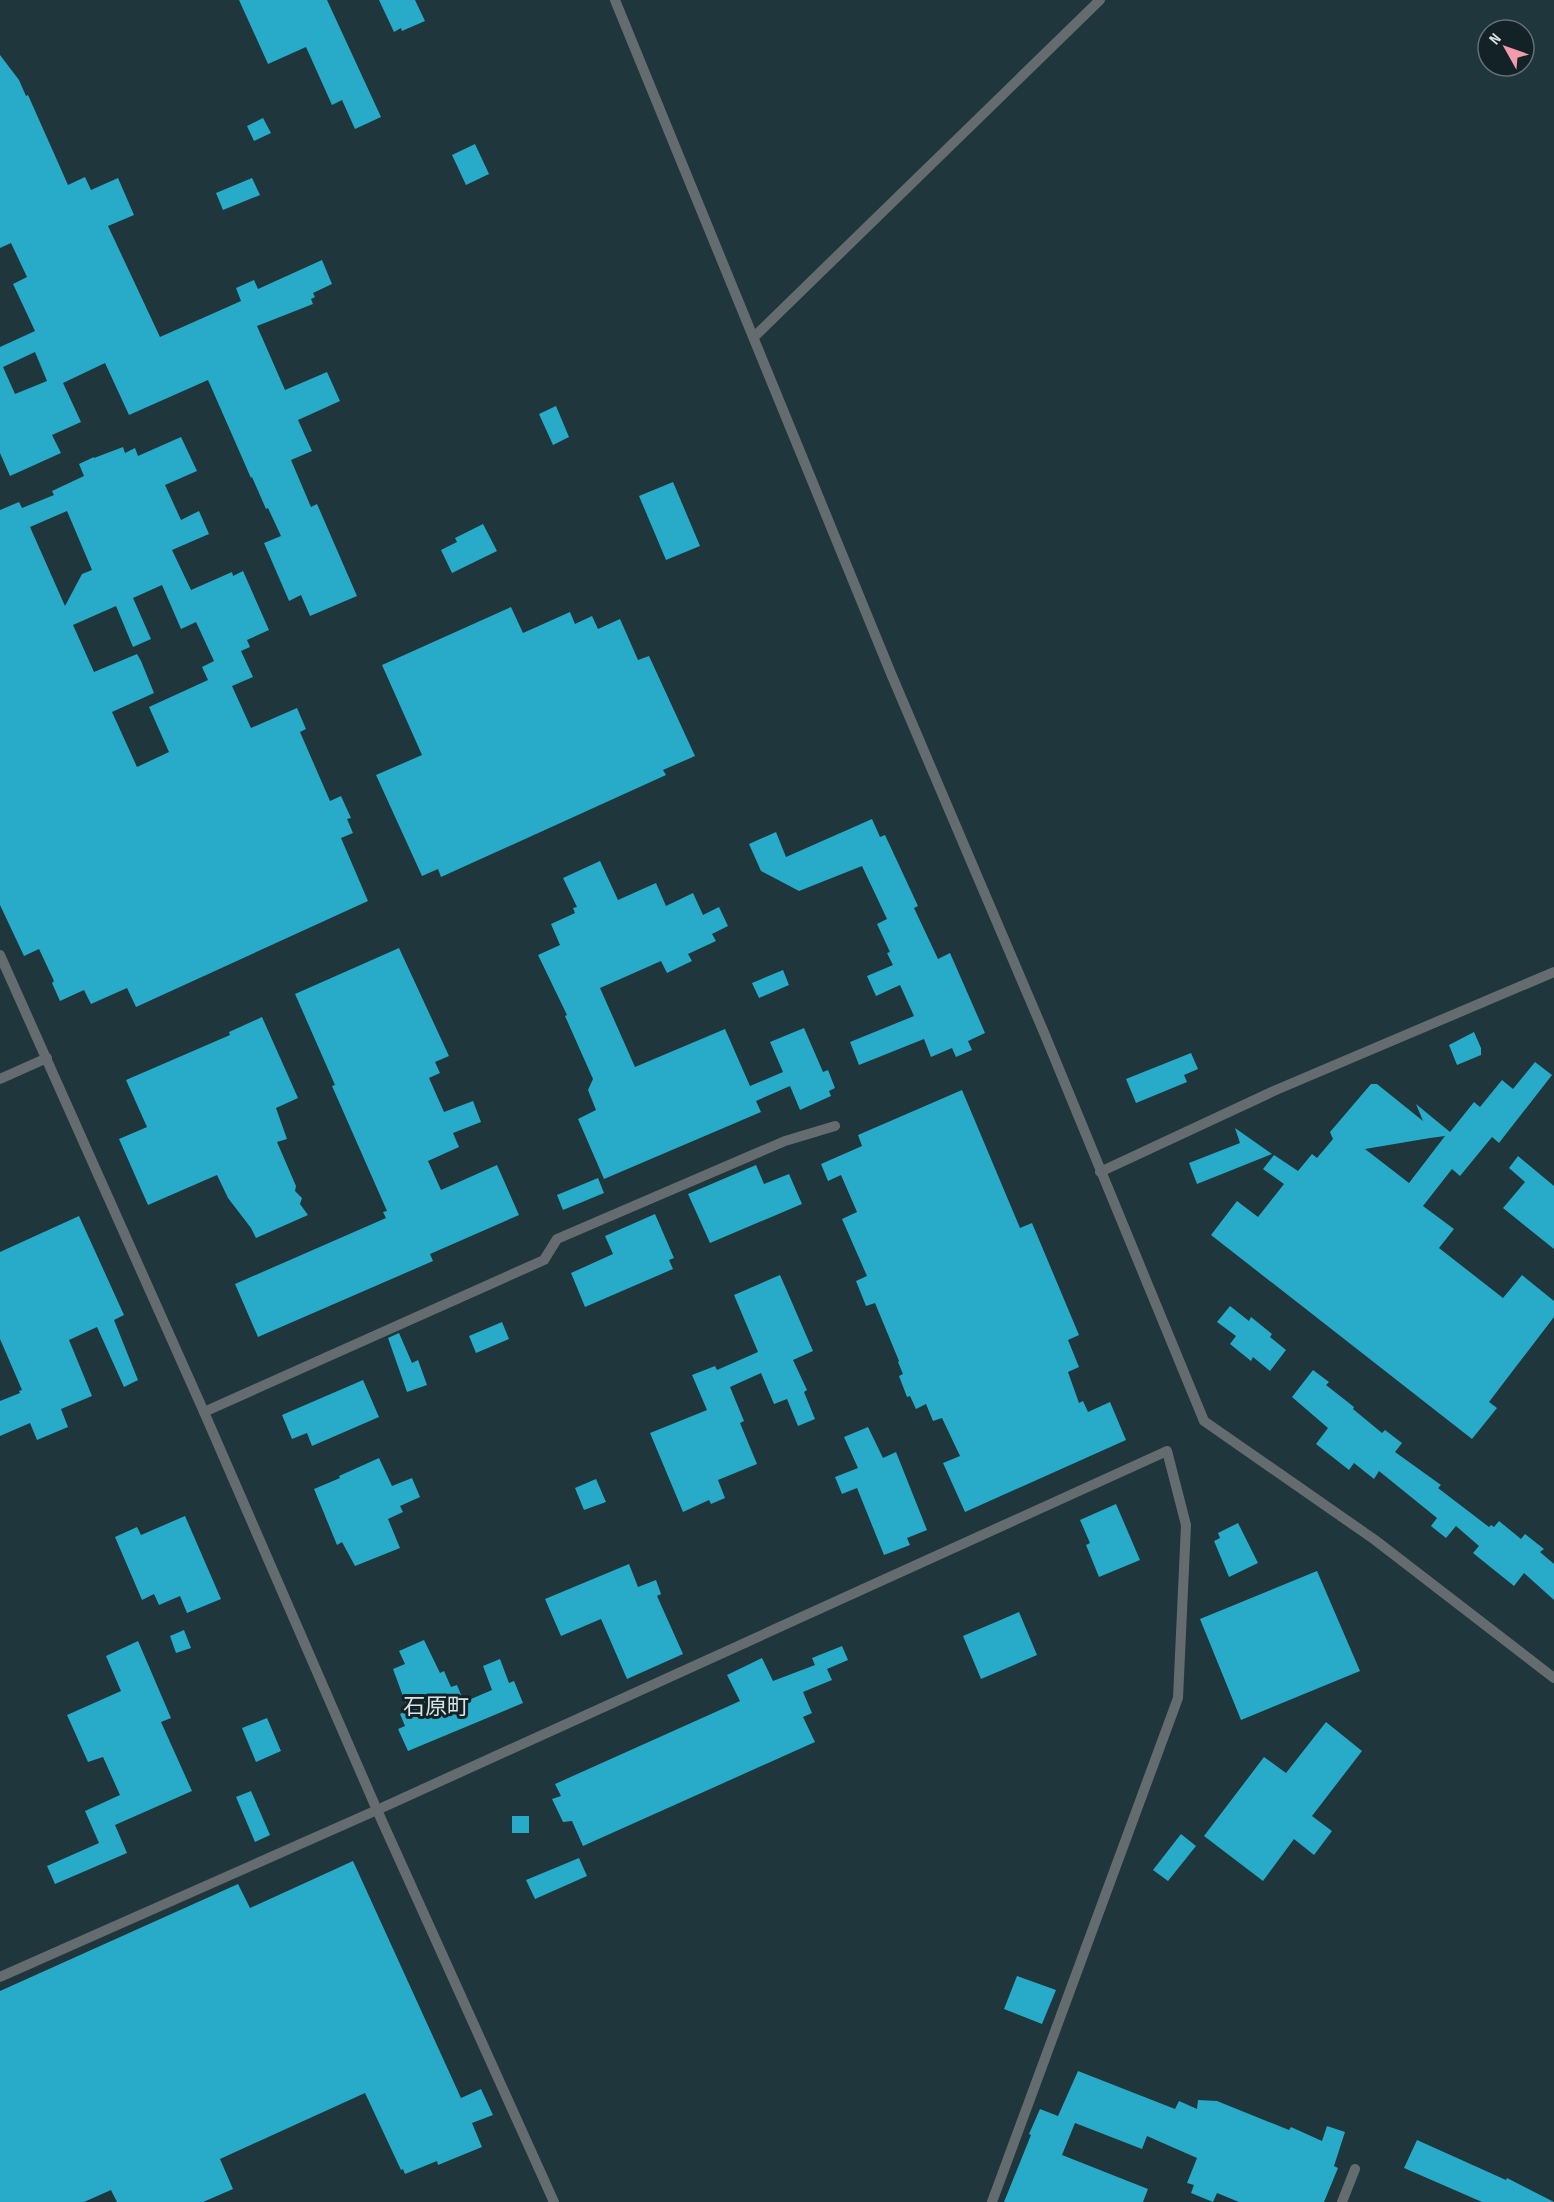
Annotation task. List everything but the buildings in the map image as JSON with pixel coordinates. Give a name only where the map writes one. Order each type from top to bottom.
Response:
[{"type":"lane","points":[[615,0],[892,676],[1040,1024],[1204,1421],[1401,1559],[1554,1678]]},
{"type":"lane","points":[[754,337],[1100,0]]},
{"type":"lane","points":[[0,955],[204,1412],[377,1810],[554,2202]]},
{"type":"lane","points":[[1100,1172],[1276,1090],[1554,972]]},
{"type":"lane","points":[[0,1079],[47,1058]]},
{"type":"lane","points":[[204,1412],[544,1260],[557,1239],[785,1141],[835,1126]]},
{"type":"lane","points":[[0,1977],[377,1810],[1167,1451],[1186,1525],[1178,1698],[992,2202]]},
{"type":"lane","points":[[1342,2202],[1355,2169]]},
{"type":"shaded area","points":[[0,0],[1554,0],[1554,2202],[0,2202]]},
{"type":"district","name":"石原町","points":[[436,1707]]}]
